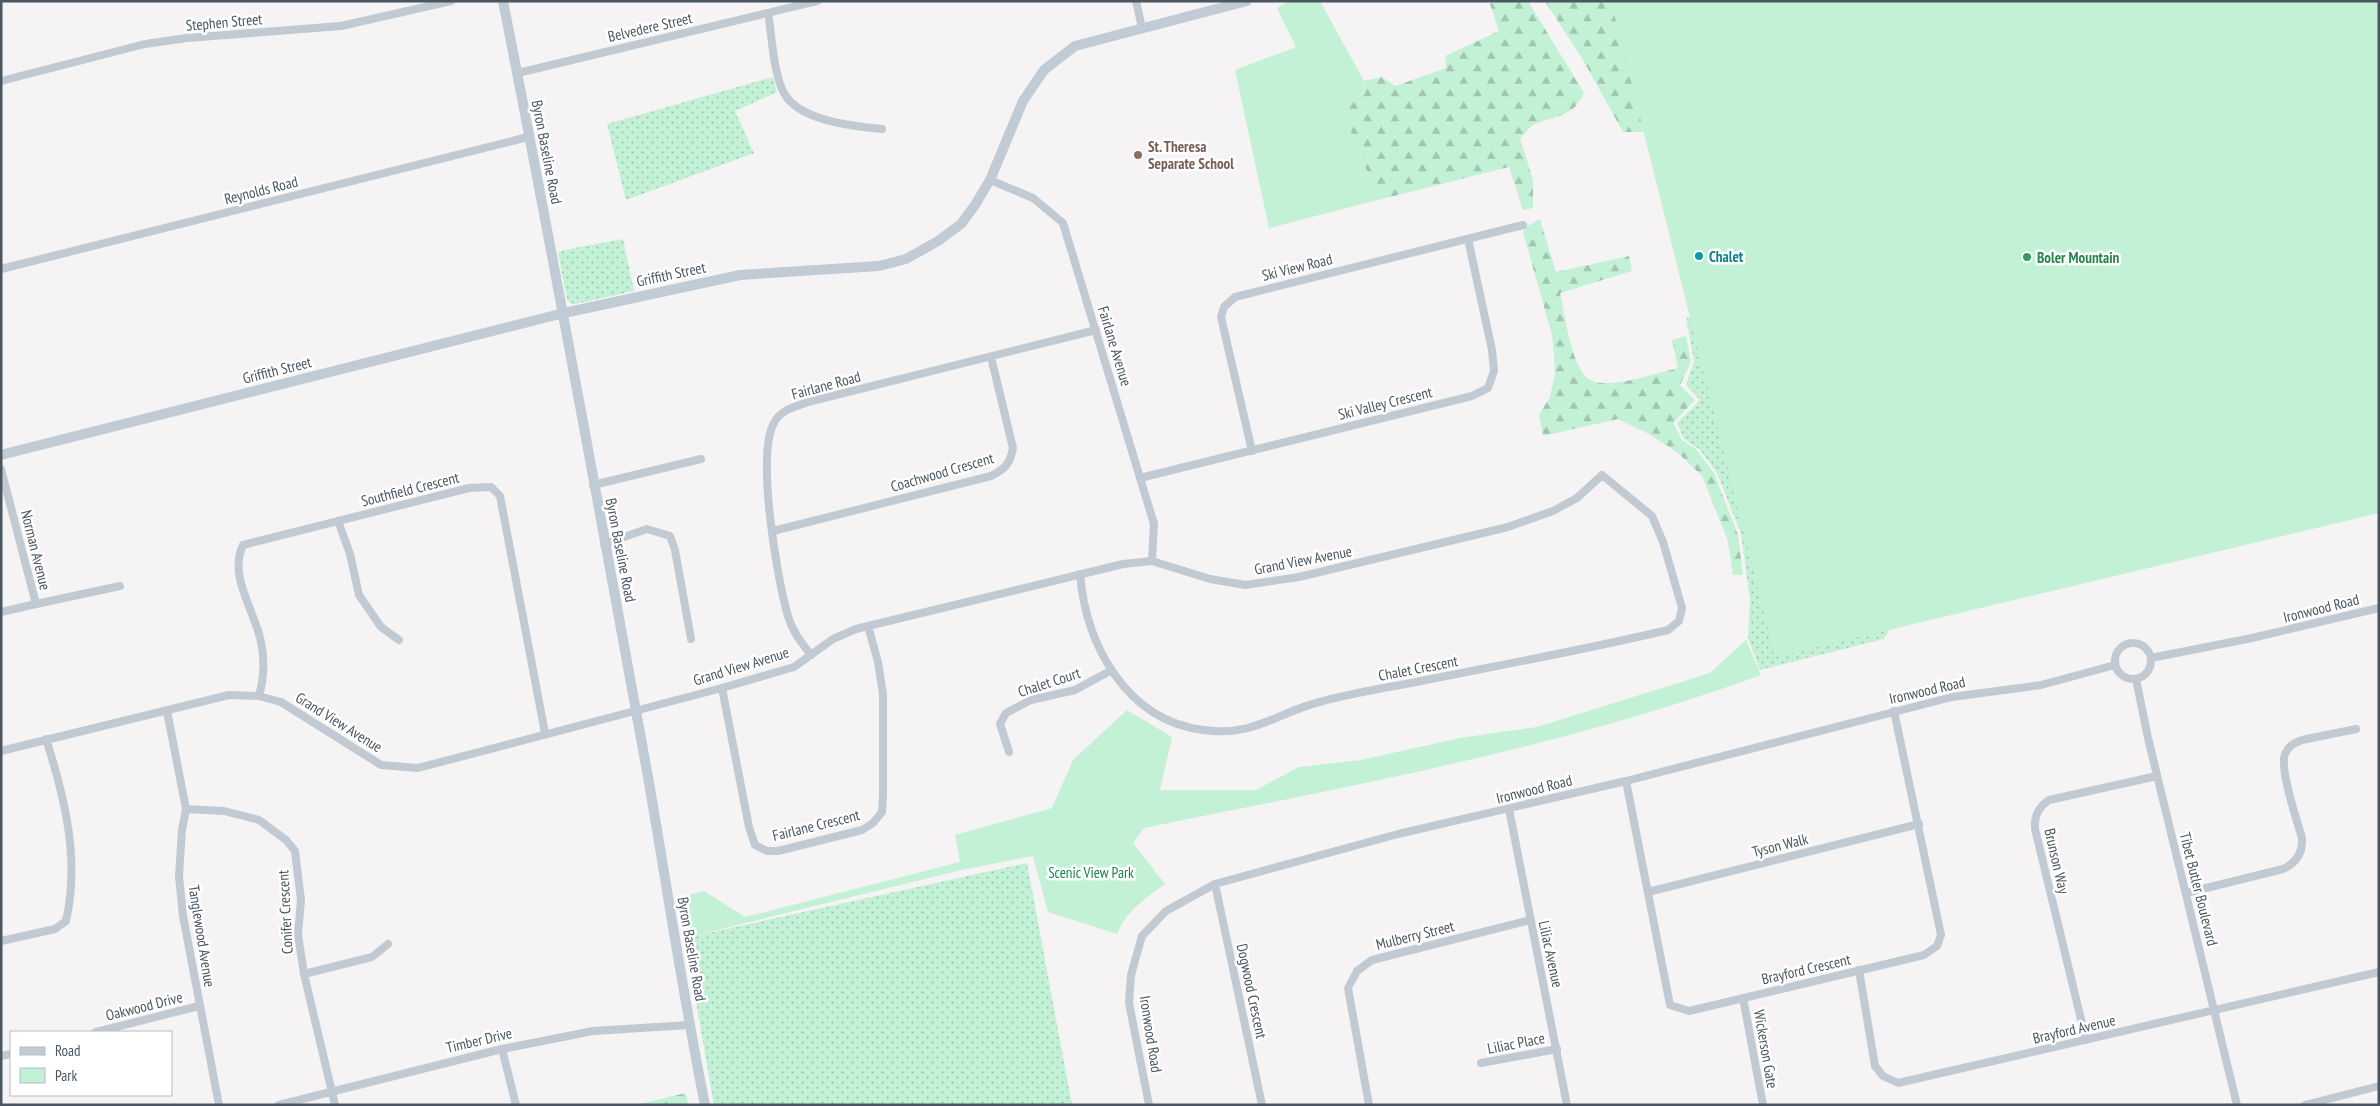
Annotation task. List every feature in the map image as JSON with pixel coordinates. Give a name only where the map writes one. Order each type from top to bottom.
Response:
[{"type":"street","name":"Stephen Street","points":[[1,81],[145,44],[187,38],[340,26],[451,1]]},
{"type":"street","name":"Byron Baseline Road","points":[[503,1],[518,73],[528,137],[564,313],[689,1025],[705,1105]]},
{"type":"street","name":"Belvedere Street","points":[[518,73],[817,1]]},
{"type":"street","points":[[1136,1],[1142,28]]},
{"type":"street","name":"Griffith Street","points":[[1,455],[564,313],[740,275],[879,266],[906,259],[938,242],[961,224],[990,180],[1023,101],[1044,70],[1076,46],[1247,1]]},
{"type":"street","points":[[768,13],[778,74],[784,93],[801,111],[838,122],[882,129]]},
{"type":"street","name":"Reynolds Road","points":[[1,269],[528,137]]},
{"type":"street","name":"Fairlane Avenue","points":[[990,180],[1033,198],[1063,223],[1154,524],[1152,561]]},
{"type":"street","name":"Ski View Road","points":[[1252,451],[1221,317],[1224,307],[1235,296],[1523,225]]},
{"type":"street","name":"Ski Valley Crescent","points":[[1140,478],[1472,396],[1488,388],[1494,371],[1492,350],[1468,239]]},
{"type":"street","name":"Fairlane Road","points":[[811,655],[795,634],[788,616],[767,504],[768,441],[773,424],[782,412],[808,402],[1096,330]]},
{"type":"street","name":"Coachwood Crescent","points":[[773,531],[991,476],[1003,470],[1011,462],[1014,448],[991,356]]},
{"type":"street","points":[[593,485],[701,459]]},
{"type":"street","name":"Norman Avenue","points":[[1,468],[36,604],[1,612]]},
{"type":"street","name":"Grand View Avenue","points":[[1,751],[229,695],[259,696],[281,702],[365,756],[381,764],[418,768],[443,763],[545,733],[722,688],[794,667],[833,639],[868,626],[1123,564],[1152,561],[1210,579],[1245,585],[1299,577],[1508,527],[1553,511],[1577,498],[1602,475]]},
{"type":"street","name":"Chalet Crescent","points":[[1080,574],[1083,594],[1094,634],[1110,671],[1132,698],[1160,717],[1202,730],[1236,731],[1258,727],[1321,701],[1668,630],[1679,621],[1682,608],[1660,534],[1652,516],[1602,475]]},
{"type":"street","name":"Southfield Crescent","points":[[259,696],[265,674],[261,642],[238,572],[237,558],[243,545],[468,488],[491,487],[500,496],[545,733]]},
{"type":"street","points":[[338,521],[350,554],[359,595],[381,627],[399,640]]},
{"type":"street","points":[[604,544],[647,529],[670,536],[675,550],[691,638]]},
{"type":"street","points":[[36,604],[120,586]]},
{"type":"street","name":"Ironwood Road","points":[[2151,658],[2252,638],[2379,608]]},
{"type":"street","name":"Fairlane Crescent","points":[[722,688],[749,828],[755,845],[767,851],[778,851],[862,830],[873,823],[882,812],[883,795],[883,694],[878,662],[868,626]]},
{"type":"street","points":[[2130,643],[2145,647],[2151,658],[2151,665],[2146,674],[2136,679],[2122,676],[2115,665],[2118,651],[2130,643]]},
{"type":"street","name":"Ironwood Road","points":[[1149,1105],[1129,1003],[1131,975],[1142,936],[1166,911],[1215,884],[1398,834],[1626,781],[1894,711],[1952,697],[2041,685],[2115,665]]},
{"type":"street","name":"Chalet Court","points":[[1009,752],[1000,724],[1006,713],[1031,700],[1075,690],[1110,671]]},
{"type":"street","name":"Tibet Butler Boulevard","points":[[2136,679],[2157,776],[2237,1105]]},
{"type":"street","name":"Tanglewood Avenue","points":[[167,711],[186,809],[179,876],[183,916],[218,1105]]},
{"type":"street","name":"Brayford Crescent","points":[[1626,781],[1670,1005],[1689,1011],[1924,954],[1937,946],[1941,935],[1894,711]]},
{"type":"street","points":[[2186,893],[2283,869],[2293,864],[2300,855],[2302,844],[2283,768],[2285,753],[2295,742],[2356,729]]},
{"type":"street","points":[[1,941],[55,929],[66,921],[70,907],[70,825],[59,779],[46,739]]},
{"type":"street","name":"Brunson Way","points":[[2086,1040],[2034,830],[2034,821],[2037,812],[2049,800],[2157,776]]},
{"type":"street","name":"Conifer Crescent","points":[[186,809],[224,811],[258,820],[286,840],[295,851],[300,900],[298,934],[304,974],[335,1105]]},
{"type":"street","name":"Liliac Avenue","points":[[1509,809],[1567,1105]]},
{"type":"street","name":"Tyson Walk","points":[[1648,892],[1919,824]]},
{"type":"street","name":"Dogwood Crescent","points":[[1215,884],[1262,1105]]},
{"type":"street","name":"Mulberry Street","points":[[1369,1105],[1348,988],[1357,971],[1372,960],[1530,920]]},
{"type":"street","points":[[304,974],[372,957],[388,944]]},
{"type":"street","name":"Brayford Avenue","points":[[1859,970],[1875,1066],[1883,1076],[1898,1083],[2379,972]]},
{"type":"street","name":"Wickerson Gate","points":[[1743,998],[1763,1105]]},
{"type":"street","name":"Oakwood Drive","points":[[100,1031],[199,1006]]},
{"type":"street","name":"Timber Drive","points":[[279,1105],[502,1048],[594,1031],[689,1025]]},
{"type":"street","points":[[502,1048],[516,1105]]},
{"type":"street","name":"Liliac Place","points":[[1481,1063],[1557,1049]]},
{"type":"street","points":[[2305,1105],[2379,1086]]},
{"type":"green space","points":[[1288,1],[1320,1],[1364,81],[1365,94],[1340,104],[1378,200],[1269,228],[1235,70],[1296,47],[1277,8]]},
{"type":"green space","points":[[1494,1],[1528,1],[1584,93],[1580,101],[1570,111],[1535,124],[1520,138],[1533,180],[1533,208],[1523,210],[1509,167],[1378,200],[1340,104],[1365,94],[1364,81],[1382,77],[1395,86],[1446,68],[1445,56],[1499,31],[1490,4]]},
{"type":"green space","points":[[1545,1],[1652,1],[1645,132],[1623,132],[1583,60]]},
{"type":"green space","name":"Boler Mountain","points":[[1611,1],[2379,1],[2379,513],[1775,657]]},
{"type":"green space","points":[[773,77],[777,92],[735,111],[754,153],[626,200],[607,124]]},
{"type":"green space","points":[[1540,219],[1556,272],[1629,256],[1632,271],[1560,293],[1574,354],[1585,375],[1592,381],[1601,383],[1622,382],[1678,368],[1672,340],[1686,336],[1691,362],[1680,385],[1695,400],[1673,423],[1682,440],[1696,449],[1714,473],[1738,535],[1743,575],[1733,575],[1728,541],[1702,476],[1678,453],[1649,434],[1618,419],[1543,436],[1539,415],[1550,397],[1555,374],[1554,355],[1552,335],[1523,232],[1526,227]]},
{"type":"green space","points":[[623,239],[634,291],[575,304],[570,303],[567,299],[558,253],[564,250]]},
{"type":"green space","points":[[1736,310],[1908,597],[1884,639],[1760,670],[1748,638],[1750,599],[1741,534],[1717,473],[1699,449],[1684,439],[1677,423],[1700,400],[1686,385],[1694,361],[1686,318]]},
{"type":"green space","name":"Scenic View Park","points":[[1746,640],[1761,675],[1686,701],[1610,724],[1456,763],[1144,828],[1133,843],[1165,884],[1131,912],[1117,934],[1048,912],[1033,856],[961,870],[685,938],[676,898],[704,891],[745,917],[960,862],[955,835],[1052,808],[1073,760],[1127,710],[1172,737],[1160,790],[1256,790],[1299,767],[1361,760],[1460,738],[1537,727],[1710,673]]},
{"type":"green space","points":[[1027,863],[1072,1105],[714,1105],[685,938]]},
{"type":"green space","points":[[686,1093],[688,1105],[635,1105]]},
{"type":"place","name":"St. Theresa Separate School","points":[[1138,155]]},
{"type":"place","name":"Chalet","points":[[1699,256]]},
{"type":"place","name":"Boler Mountain","points":[[2027,257]]}]
